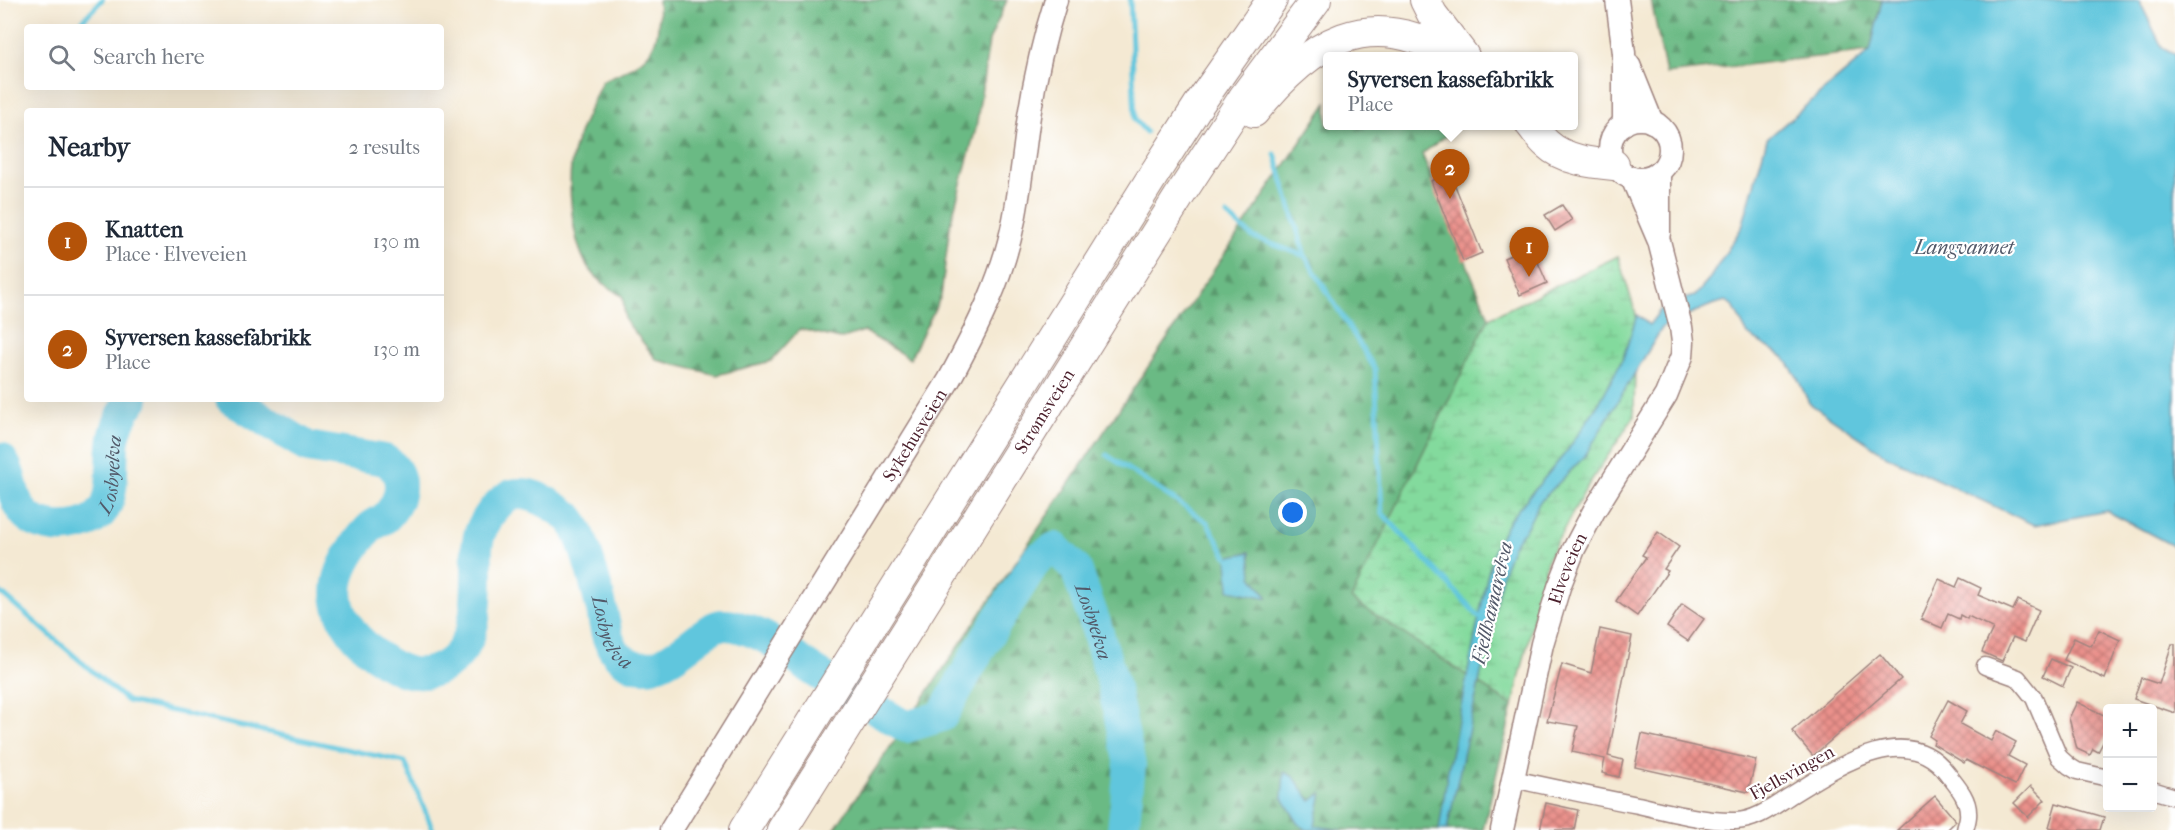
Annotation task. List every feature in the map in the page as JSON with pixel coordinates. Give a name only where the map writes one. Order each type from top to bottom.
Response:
[{"type":"highway","points":[[911,564],[1000,395],[1248,0]]},
{"type":"highway","name":"Strømsveien","points":[[744,830],[1199,104],[1272,0]]},
{"type":"highway","name":"Strømsveien","points":[[782,830],[1244,97],[1316,0]]},
{"type":"highway","points":[[1425,0],[1432,14],[1460,52]]},
{"type":"highway","points":[[997,489],[1190,207],[1237,133],[1294,67],[1317,50],[1338,39],[1372,32],[1396,33],[1418,38],[1445,52]]},
{"type":"highway","points":[[1543,130],[1576,142],[1620,153]]},
{"type":"main road","name":"Sykehusveien","points":[[671,830],[949,380],[986,307],[1003,264],[1014,221],[1033,90],[1056,0]]},
{"type":"main road","points":[[1617,0],[1624,53],[1620,153],[1659,241]]},
{"type":"main road","points":[[1624,53],[1652,122]]},
{"type":"main road","points":[[1638,119],[1652,122],[1659,127],[1668,141],[1668,158],[1659,172],[1651,177],[1641,179],[1620,153],[1638,119]]},
{"type":"main road","points":[[1659,172],[1659,241]]},
{"type":"main road","name":"Elveveien","points":[[1502,830],[1542,644],[1558,587],[1574,549],[1594,511],[1653,418],[1674,380],[1683,349],[1682,327],[1659,241]]},
{"type":"street","points":[[1985,666],[2018,678],[2034,698],[2059,757],[2077,771],[2103,777]]},
{"type":"street","name":"Fjellsvingen","points":[[1513,778],[1666,812],[1738,821],[1770,809],[1817,779],[1860,758],[1888,748],[1913,748],[1944,769],[1962,793],[1969,812],[1965,830]]},
{"type":"street","points":[[2157,792],[2175,797]]},
{"type":"green space","points":[[658,0],[1007,0],[989,41],[976,128],[950,225],[941,296],[910,359],[864,331],[840,339],[800,329],[771,361],[717,375],[657,360],[625,320],[623,297],[595,276],[582,255],[574,226],[570,177],[574,150],[580,132],[602,81],[641,61],[654,44],[659,18]]},
{"type":"green space","points":[[1651,0],[1882,0],[1870,51],[1666,74]]},
{"type":"green space","points":[[1323,109],[1323,130],[1454,130],[1422,154],[1489,318],[1352,597],[1513,706],[1483,830],[834,830]]},
{"type":"green space","points":[[1618,256],[1636,314],[1634,417],[1587,487],[1547,560],[1513,706],[1351,599],[1489,318]]},
{"type":"water","name":"Langvannet","points":[[1882,0],[2139,0],[2162,47],[2175,54],[2175,547],[2107,511],[2034,525],[1887,456],[1809,403],[1796,375],[1784,357],[1748,335],[1733,306],[1726,301],[1714,304],[1668,323],[1662,328],[1585,456],[1539,503],[1528,525],[1513,546],[1503,572],[1447,830],[1439,830],[1448,770],[1487,577],[1495,548],[1510,519],[1567,451],[1599,403],[1623,358],[1637,315],[1649,325],[1665,304],[1695,296],[1708,281],[1742,227],[1767,139],[1870,51]]},
{"type":"water","points":[[1250,552],[1252,576],[1268,598],[1229,590],[1227,557]]},
{"type":"water","points":[[1284,772],[1294,777],[1311,801],[1322,793],[1315,826],[1342,830],[1306,830],[1298,823],[1282,797]]},
{"type":"building","points":[[1450,173],[1482,253],[1463,261],[1431,181]]},
{"type":"building","points":[[1562,205],[1572,220],[1555,231],[1545,215]]},
{"type":"building","points":[[1520,251],[1526,265],[1537,260],[1547,283],[1520,295],[1504,258]]},
{"type":"building","points":[[1658,532],[1679,547],[1664,569],[1668,571],[1637,616],[1616,601],[1646,557],[1642,555]]},
{"type":"building","points":[[1960,578],[1981,588],[1978,595],[2013,610],[2018,600],[2039,610],[2025,642],[2013,637],[2002,661],[1982,652],[1993,628],[1968,616],[1967,619],[1960,615],[1959,619],[1948,614],[1942,628],[1921,619],[1939,579],[1956,587]]},
{"type":"building","points":[[1682,604],[1704,619],[1688,641],[1667,627]]},
{"type":"building","points":[[1600,629],[1632,636],[1608,756],[1623,760],[1619,777],[1602,773],[1605,759],[1572,752],[1578,726],[1547,721],[1562,664],[1591,673]]},
{"type":"building","points":[[2099,630],[2120,640],[2105,679],[2064,660],[2074,638],[2091,646]]},
{"type":"building","points":[[2172,644],[2175,644],[2175,713],[2157,707],[2157,704],[2134,699],[2141,678],[2159,684]]},
{"type":"building","points":[[1880,654],[1901,679],[1813,756],[1792,731]]},
{"type":"building","points":[[2051,659],[2071,668],[2063,686],[2043,676]]},
{"type":"building","points":[[1948,700],[1967,711],[1960,724],[1991,741],[1996,731],[2016,742],[2008,756],[2025,765],[2015,785],[1966,760],[1964,763],[1933,744],[1935,740],[1929,736]]},
{"type":"building","points":[[2077,702],[2103,715],[2103,742],[2098,752],[2093,749],[2090,755],[2077,749],[2069,718]]},
{"type":"building","points":[[1642,734],[1756,760],[1748,792],[1635,767]]},
{"type":"building","points":[[2031,786],[2045,800],[2028,817],[2014,803]]},
{"type":"building","points":[[1935,796],[1956,821],[1947,830],[1897,830]]},
{"type":"building","points":[[1546,803],[1578,810],[1574,830],[1540,830]]},
{"type":"building","points":[[2056,803],[2104,817],[2100,830],[2060,830],[2049,827]]},
{"type":"waterway","points":[[79,24],[102,0]]},
{"type":"waterway","points":[[1130,0],[1135,120],[1146,132]]},
{"type":"waterway","name":"Fjellhamarelva","points":[[1275,154],[1305,256],[1375,369],[1382,513],[1484,622]]},
{"type":"waterway","points":[[1227,215],[1253,237],[1305,256]]},
{"type":"waterway","name":"Losbyelva","points":[[0,458],[5,464],[17,502],[27,516],[47,526],[70,527],[86,523],[97,517],[105,508],[109,498],[114,439],[120,420],[131,402]]},
{"type":"waterway","name":"Losbyelva","points":[[236,402],[308,447],[385,460],[397,473],[400,488],[395,504],[385,518],[369,528],[347,558],[338,581],[337,592],[342,614],[356,637],[387,662],[401,670],[413,673],[426,673],[439,669],[455,659],[463,648],[473,623],[477,547],[480,532],[495,508],[509,496],[517,494],[533,496],[550,504],[566,514],[574,524],[589,561],[610,642],[621,658],[633,665],[644,667],[656,665],[678,653],[715,627],[736,626],[772,641],[811,669],[906,727],[942,716],[982,645],[1037,559],[1055,548],[1076,569],[1113,684],[1130,765],[1123,830]]},
{"type":"waterway","points":[[1107,455],[1207,522],[1227,557]]},
{"type":"waterway","points":[[0,592],[127,701],[405,762],[433,830]]},
{"type":"place","name":"Syversen kassefabrikk","points":[[1450,199]]},
{"type":"place","name":"Knatten","points":[[1529,277]]}]
